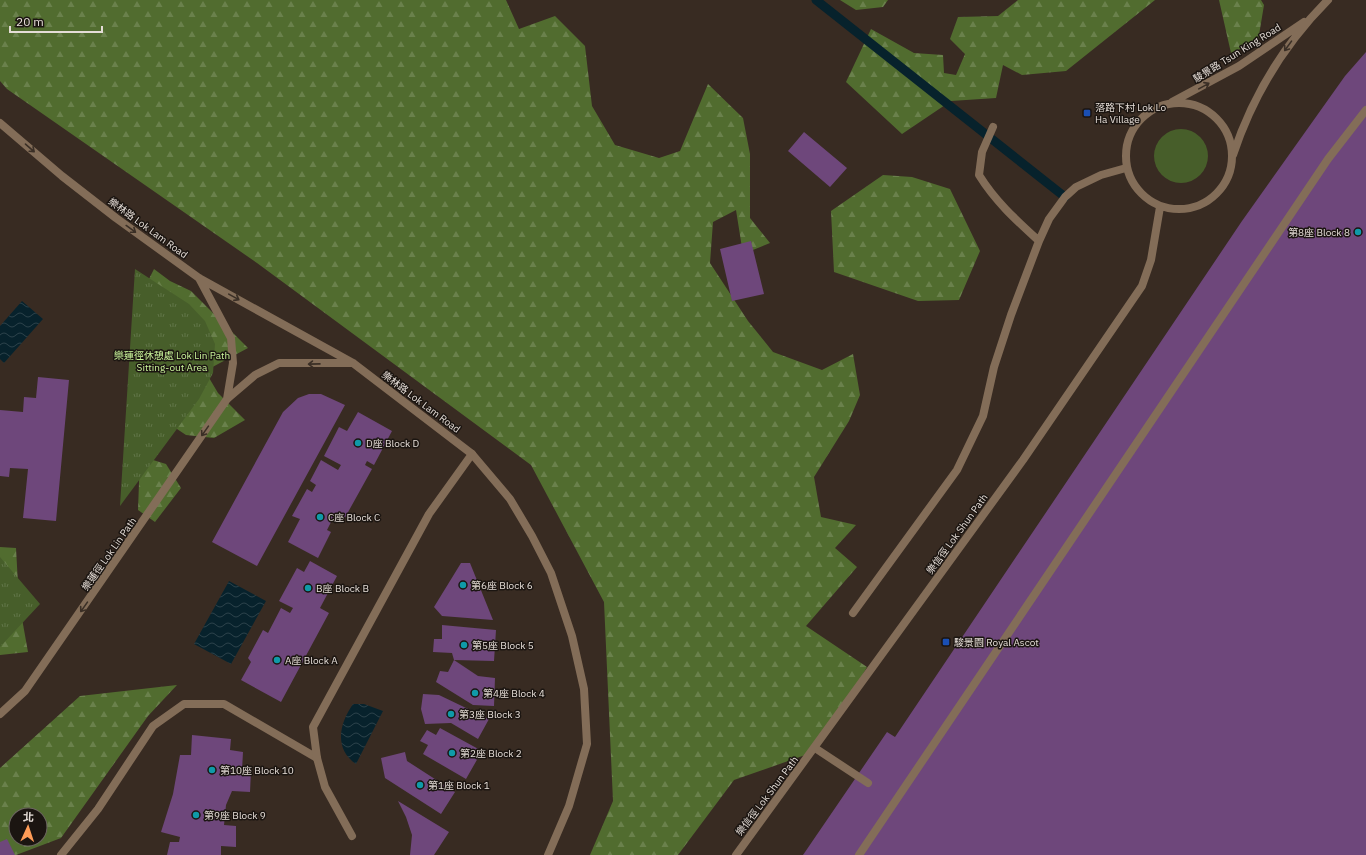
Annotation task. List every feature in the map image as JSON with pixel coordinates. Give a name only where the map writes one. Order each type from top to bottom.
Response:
[{"type":"street","name":"駿景路 Tsun King Road","points":[[1170,104],[1239,66],[1312,15],[1328,0]]},
{"type":"street","name":"駿景路 Tsun King Road","points":[[1232,158],[1244,123],[1272,68],[1312,15]]},
{"type":"street","points":[[1185,103],[1201,107],[1214,116],[1224,128],[1230,142],[1232,158],[1229,174],[1221,189],[1209,201],[1194,208],[1177,210],[1160,207],[1145,198],[1132,185],[1126,168],[1125,151],[1130,134],[1139,120],[1153,109],[1170,104],[1185,103]]},
{"type":"street","points":[[859,855],[1328,159],[1366,110]]},
{"type":"street","name":"樂林路 Lok Lam Road","points":[[0,123],[68,181],[200,278],[353,363],[472,454]]},
{"type":"street","points":[[993,127],[982,152],[978,175],[990,193],[1039,241]]},
{"type":"street","points":[[853,613],[957,470],[983,416],[994,367],[1010,315],[1049,219],[1065,197],[1076,186],[1101,175],[1126,168]]},
{"type":"street","name":"樂信徑 Lok Shun Path","points":[[736,855],[1019,466],[1142,286],[1151,260],[1160,207]]},
{"type":"street","name":"樂蓮徑 Lok Lin Path","points":[[200,278],[231,338],[233,363],[227,399]]},
{"type":"street","name":"樂蓮徑 Lok Lin Path","points":[[0,714],[25,691],[227,399],[255,375],[279,364],[353,363]]},
{"type":"street","points":[[352,836],[325,788],[317,758],[313,727],[319,713],[429,514],[472,454],[510,499],[532,536],[551,573],[572,636],[584,689],[586,744],[570,806],[548,855]]},
{"type":"street","points":[[61,855],[98,809],[153,726],[184,704],[224,704],[317,758]]},
{"type":"street","points":[[815,748],[868,783]]},
{"type":"green space","points":[[0,0],[506,0],[519,29],[555,16],[585,46],[592,106],[615,145],[659,158],[680,151],[708,84],[743,118],[750,154],[750,218],[770,243],[743,254],[736,210],[713,222],[710,263],[748,321],[773,352],[822,370],[853,354],[860,395],[849,421],[814,477],[821,517],[856,525],[835,548],[857,567],[806,626],[867,667],[845,705],[811,753],[734,780],[678,855],[590,855],[613,801],[604,602],[531,465],[257,263],[7,89],[0,81]]},
{"type":"green space","points":[[840,0],[888,0],[883,7],[856,10]]},
{"type":"green space","points":[[1018,0],[1155,0],[1066,71],[1022,75],[1003,65],[996,98],[951,101],[902,134],[846,82],[871,29],[914,53],[943,55],[944,73],[956,75],[965,54],[950,39],[958,17],[998,16]]},
{"type":"green space","points":[[1219,0],[1261,0],[1264,5],[1258,41],[1231,53]]},
{"type":"green space","points":[[1181,129],[1191,131],[1200,137],[1206,146],[1208,156],[1206,166],[1200,175],[1191,181],[1181,183],[1171,181],[1162,175],[1156,166],[1154,156],[1156,146],[1162,137],[1171,131]]},
{"type":"green space","points":[[883,175],[912,177],[950,189],[980,251],[959,300],[918,301],[834,272],[831,211]]},
{"type":"green space","name":"樂蓮徑休憩處 Lok Lin Path Sitting-out Area","points":[[135,269],[189,304],[205,321],[215,344],[213,373],[199,399],[120,506]]},
{"type":"green space","points":[[154,269],[170,281],[191,291],[248,348],[205,371],[218,393],[245,420],[214,438],[186,435],[159,417],[144,289]]},
{"type":"green space","points":[[140,456],[166,464],[181,488],[155,522],[138,510]]},
{"type":"green space","points":[[0,547],[16,548],[19,602],[28,652],[0,655]]},
{"type":"green space","points":[[0,557],[40,604],[0,647]]},
{"type":"green space","points":[[177,685],[148,716],[61,838],[48,843],[48,807],[8,807],[8,847],[37,847],[16,855],[0,855],[0,768],[80,696]]},
{"type":"water","points":[[22,301],[43,319],[4,363],[0,359],[0,326]]},
{"type":"water","points":[[229,581],[266,601],[231,664],[194,644]]},
{"type":"water","points":[[353,704],[364,704],[383,711],[356,764],[344,751],[341,736],[344,720]]},
{"type":"building","points":[[1366,52],[1366,855],[803,855],[887,732],[895,737],[1242,221],[1345,76]]},
{"type":"building","points":[[804,132],[847,168],[830,187],[788,151]]},
{"type":"building","points":[[751,241],[764,294],[732,301],[720,249]]},
{"type":"building","points":[[38,377],[69,380],[56,521],[23,518],[28,469],[10,468],[9,477],[0,476],[0,410],[23,412],[24,397],[36,398]]},
{"type":"building","points":[[309,394],[321,394],[345,405],[257,566],[212,542],[283,412],[298,398]]},
{"type":"building","points":[[358,412],[392,431],[374,465],[367,461],[365,465],[372,469],[342,523],[333,518],[327,530],[331,532],[318,558],[288,542],[300,519],[292,516],[307,489],[312,492],[316,485],[310,481],[321,460],[338,470],[341,465],[324,456],[339,427],[347,431]]},
{"type":"building","points":[[310,561],[337,576],[320,608],[329,613],[281,702],[241,680],[251,662],[248,658],[263,630],[268,633],[281,608],[290,613],[293,608],[279,601],[297,568],[304,572]]},
{"type":"building","name":"第6座 Block 6","points":[[461,563],[470,563],[493,620],[442,616],[434,607]]},
{"type":"building","name":"第5座 Block 5","points":[[442,625],[496,630],[494,661],[454,660],[452,653],[433,652],[434,639],[442,639]]},
{"type":"building","name":"第4座 Block 4","points":[[454,660],[478,676],[495,678],[494,706],[473,705],[436,682],[440,671],[448,672]]},
{"type":"building","name":"第3座 Block 3","points":[[423,694],[439,695],[489,719],[478,739],[451,723],[425,724],[421,709]]},
{"type":"building","name":"第2座 Block 2","points":[[440,728],[482,751],[466,779],[423,754],[428,745],[420,741],[427,730],[436,735]]},
{"type":"building","points":[[192,735],[231,739],[230,750],[243,752],[242,770],[251,770],[250,792],[232,791],[226,805],[224,825],[236,826],[236,847],[221,846],[221,855],[167,855],[170,842],[179,842],[180,837],[161,832],[173,794],[180,755],[191,755]]},
{"type":"building","name":"第1座 Block 1","points":[[405,752],[407,761],[455,792],[441,814],[385,778],[381,758]]},
{"type":"building","points":[[398,801],[449,832],[434,855],[410,855],[412,835],[406,817]]},
{"type":"building","points":[[7,839],[8,847],[11,847],[15,855],[0,855],[0,842]]},
{"type":"waterway","points":[[816,0],[1065,197]]},
{"type":"place","name":"落路下村 Lok Lo Ha Village","points":[[1087,113]]},
{"type":"place","name":"第8座 Block 8","points":[[1358,232]]},
{"type":"place","name":"D座 Block D","points":[[358,443]]},
{"type":"place","name":"C座 Block C","points":[[320,517]]},
{"type":"place","name":"第6座 Block 6","points":[[463,585]]},
{"type":"place","name":"B座 Block B","points":[[308,588]]},
{"type":"place","name":"駿景園 Royal Ascot","points":[[946,642]]},
{"type":"place","name":"第5座 Block 5","points":[[464,645]]},
{"type":"place","name":"A座 Block A","points":[[277,660]]},
{"type":"place","name":"第4座 Block 4","points":[[475,693]]},
{"type":"place","name":"第3座 Block 3","points":[[451,714]]},
{"type":"place","name":"第2座 Block 2","points":[[452,753]]},
{"type":"place","name":"第10座 Block 10","points":[[212,770]]},
{"type":"place","name":"第1座 Block 1","points":[[420,785]]},
{"type":"place","name":"第9座 Block 9","points":[[196,815]]}]
